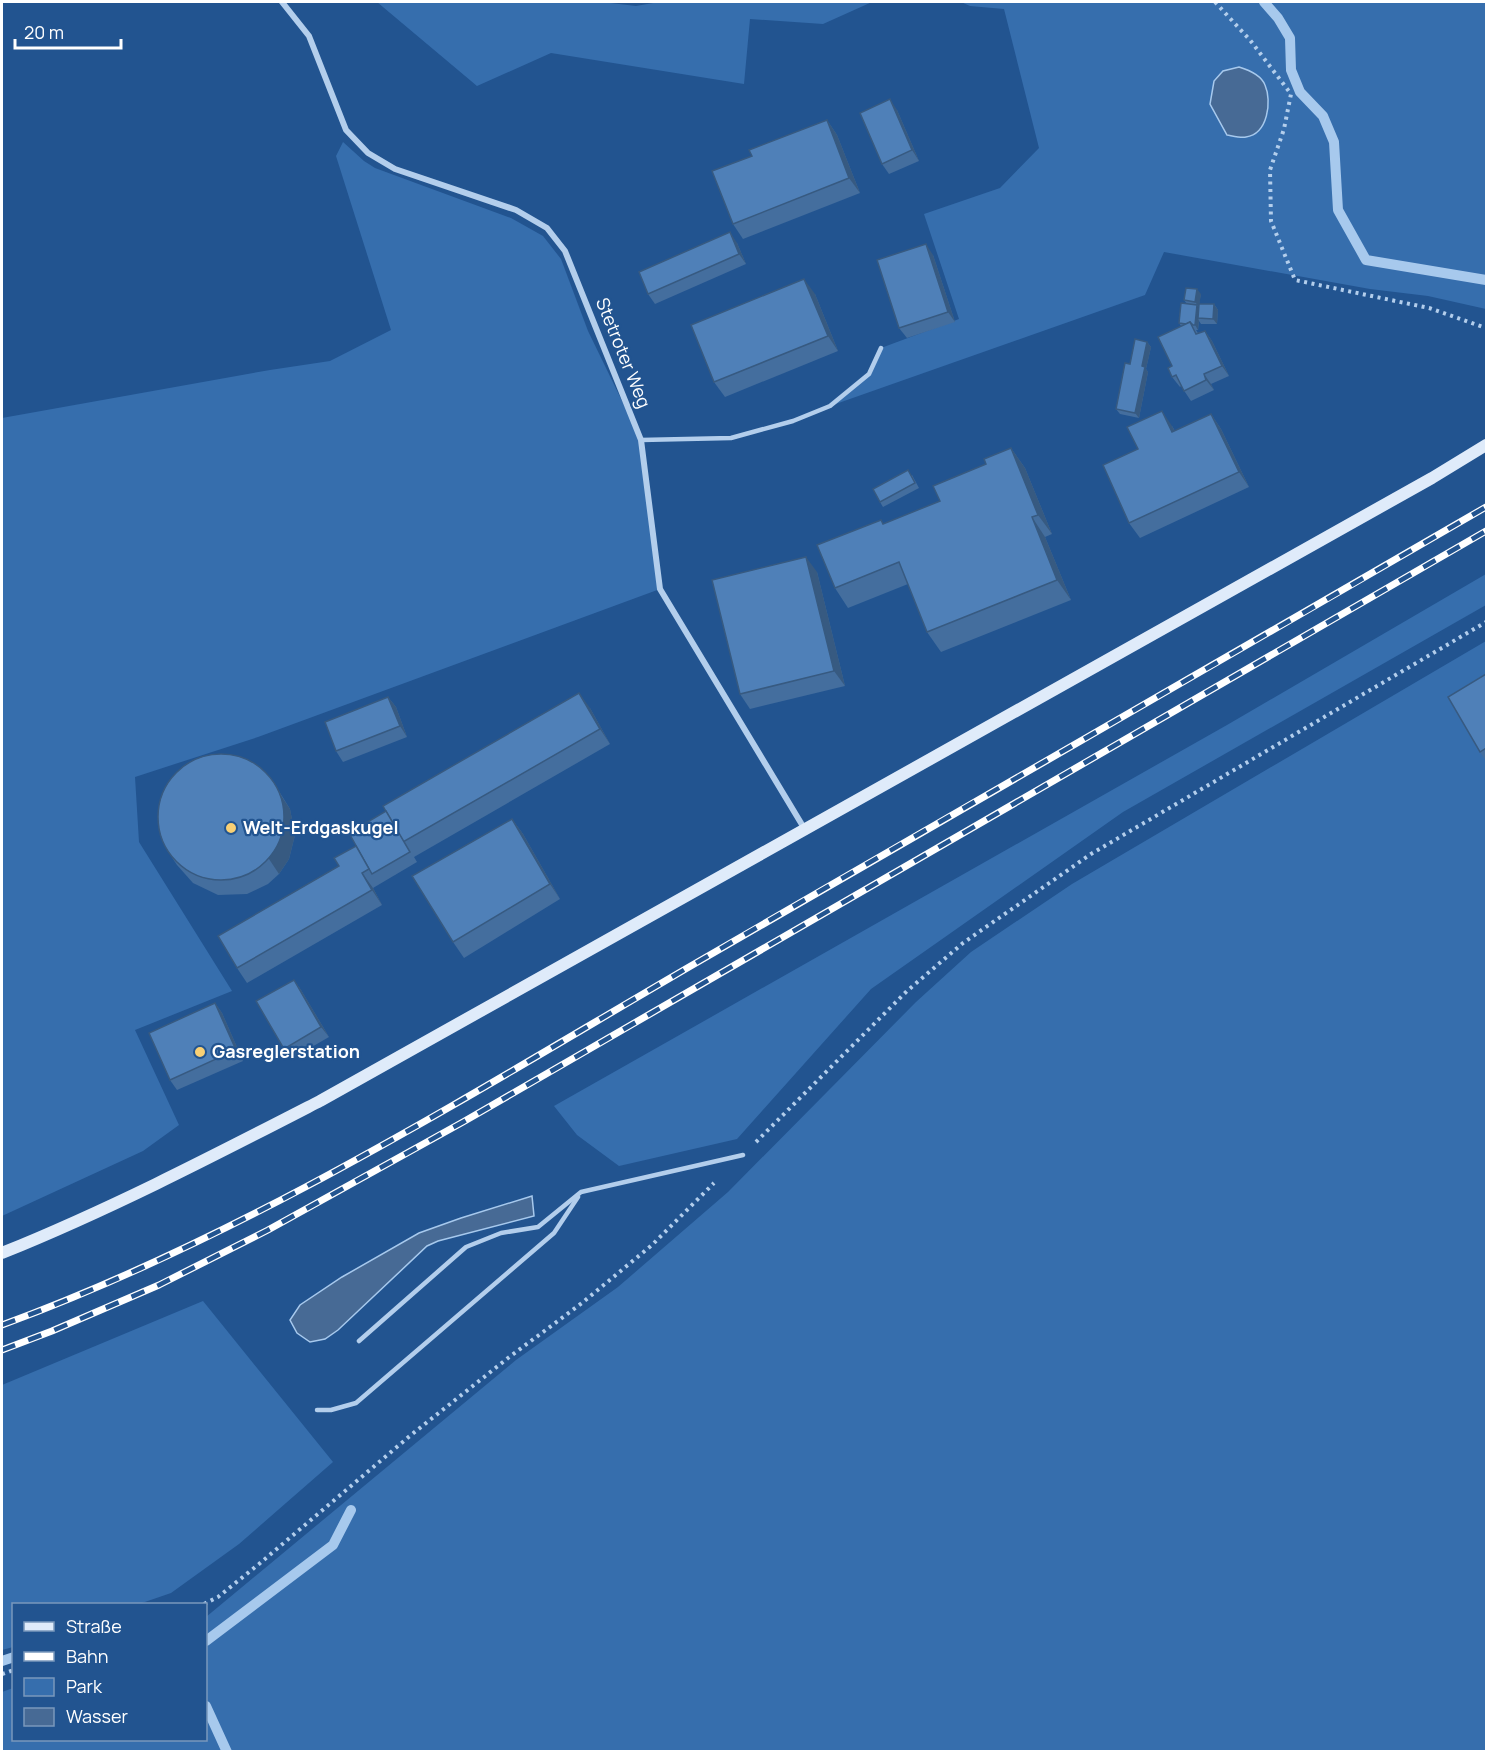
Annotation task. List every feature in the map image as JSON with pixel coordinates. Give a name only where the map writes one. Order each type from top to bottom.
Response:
[{"type":"main road","points":[[2,1253],[108,1208],[320,1101],[1486,446]]},
{"type":"street","name":"Stetroter Weg","points":[[282,2],[309,36],[346,130],[368,153],[395,169],[516,210],[547,228],[565,251],[641,440],[660,589],[804,828]]},
{"type":"lane","points":[[641,440],[731,438],[793,421],[830,406],[869,374],[881,348]]},
{"type":"lane","points":[[359,1341],[466,1247],[501,1233],[538,1227],[581,1192],[743,1155]]},
{"type":"lane","points":[[316,1410],[331,1410],[356,1403],[554,1233],[581,1192]]},
{"type":"path","points":[[1215,2],[1250,39],[1291,94],[1284,129],[1270,171],[1271,222],[1295,280],[1429,308],[1486,328]]},
{"type":"path","points":[[207,1603],[260,1563],[411,1435],[582,1303],[652,1245],[907,991],[963,943],[1091,854],[1486,622]]},
{"type":"green space","points":[[377,2],[602,2],[636,6],[659,2],[872,2],[823,24],[750,19],[744,84],[551,53],[477,86]]},
{"type":"green space","points":[[961,2],[1486,2],[1486,309],[1428,296],[1370,289],[1164,252],[1145,295],[830,406],[869,374],[881,348],[959,319],[924,214],[1000,188],[1039,148],[1004,9],[970,6]]},
{"type":"green space","points":[[343,142],[375,168],[511,218],[543,236],[561,259],[588,331],[641,440],[660,589],[258,737],[135,777],[139,842],[232,991],[135,1030],[179,1125],[143,1151],[2,1216],[2,418],[330,361],[391,330],[336,156]]},
{"type":"green space","points":[[1486,574],[1486,605],[1123,812],[871,989],[737,1139],[619,1166],[577,1135],[554,1106],[1227,725]]},
{"type":"green space","points":[[1486,641],[1486,1751],[2,1752],[2,1692],[12,1688],[12,1741],[207,1741],[207,1616],[516,1360],[618,1287],[728,1192],[916,1002],[971,952],[1072,884]]},
{"type":"green space","points":[[203,1301],[333,1462],[239,1544],[171,1593],[142,1603],[12,1603],[12,1647],[2,1650],[2,1385]]},
{"type":"water","points":[[1239,67],[1261,78],[1268,99],[1264,123],[1253,135],[1244,137],[1227,135],[1210,104],[1214,81],[1223,71]]},
{"type":"water","points":[[532,1196],[534,1216],[438,1241],[427,1246],[338,1330],[325,1339],[310,1342],[297,1333],[290,1320],[300,1305],[342,1277],[419,1233]]},
{"type":"building","points":[[890,99],[912,150],[882,164],[860,113]]},
{"type":"building","points":[[827,120],[849,178],[733,224],[712,171],[752,156],[749,150]]},
{"type":"building","points":[[730,232],[739,254],[648,294],[639,272]]},
{"type":"building","points":[[926,244],[948,312],[899,328],[877,260]]},
{"type":"building","points":[[804,279],[828,336],[714,382],[691,325]]},
{"type":"building","points":[[1186,288],[1197,289],[1195,302],[1184,300]]},
{"type":"building","points":[[1181,303],[1197,305],[1195,325],[1190,322],[1179,323]]},
{"type":"building","points":[[1199,304],[1214,304],[1213,319],[1198,318]]},
{"type":"building","points":[[1190,322],[1196,334],[1205,331],[1222,366],[1204,374],[1206,380],[1184,391],[1176,375],[1172,377],[1168,368],[1172,366],[1158,337]]},
{"type":"building","points":[[1135,339],[1147,342],[1142,366],[1145,367],[1135,413],[1116,409],[1125,363],[1130,364]]},
{"type":"building","points":[[1162,411],[1172,432],[1211,414],[1239,472],[1129,523],[1103,465],[1138,449],[1127,427]]},
{"type":"building","points":[[1011,448],[1038,515],[1032,517],[1057,580],[927,632],[899,562],[835,588],[817,545],[881,520],[883,524],[940,501],[933,486],[986,464],[984,459]]},
{"type":"building","points":[[908,470],[915,483],[880,502],[873,489]]},
{"type":"building","points":[[806,557],[834,671],[740,694],[712,580]]},
{"type":"building","points":[[1486,674],[1486,748],[1480,752],[1448,697]]},
{"type":"building","points":[[579,693],[600,729],[403,842],[383,806]]},
{"type":"building","points":[[388,697],[400,726],[336,751],[325,722]]},
{"type":"building","name":"Welt-Erdgaskugel","points":[[221,754],[245,759],[265,773],[279,793],[284,817],[279,841],[265,861],[245,875],[221,880],[197,875],[177,861],[163,841],[158,817],[163,793],[177,773],[197,759]]},
{"type":"building","points":[[386,811],[410,852],[372,874],[349,833]]},
{"type":"building","points":[[512,819],[550,884],[453,942],[412,876]]},
{"type":"building","points":[[356,846],[369,869],[362,873],[372,890],[237,968],[218,936],[339,866],[334,858]]},
{"type":"building","points":[[294,980],[321,1027],[284,1049],[256,1001]]},
{"type":"building","name":"Gasreglerstation","points":[[215,1003],[236,1050],[170,1080],[149,1033]]},
{"type":"waterway","points":[[1264,2],[1278,18],[1290,38],[1291,70],[1300,92],[1323,116],[1334,142],[1338,210],[1366,260],[1486,280]]},
{"type":"waterway","points":[[207,1640],[333,1545],[351,1510]]},
{"type":"waterway","points":[[2,1661],[12,1658]]},
{"type":"waterway","points":[[207,1708],[227,1752]]},
{"type":"railway","points":[[2,1325],[180,1250],[353,1161],[1486,507]]},
{"type":"railway","points":[[2,1350],[159,1285],[268,1230],[463,1122],[1486,531]]},
{"type":"place","name":"Welt-Erdgaskugel","points":[[231,828]]},
{"type":"place","name":"Gasreglerstation","points":[[200,1052]]}]
